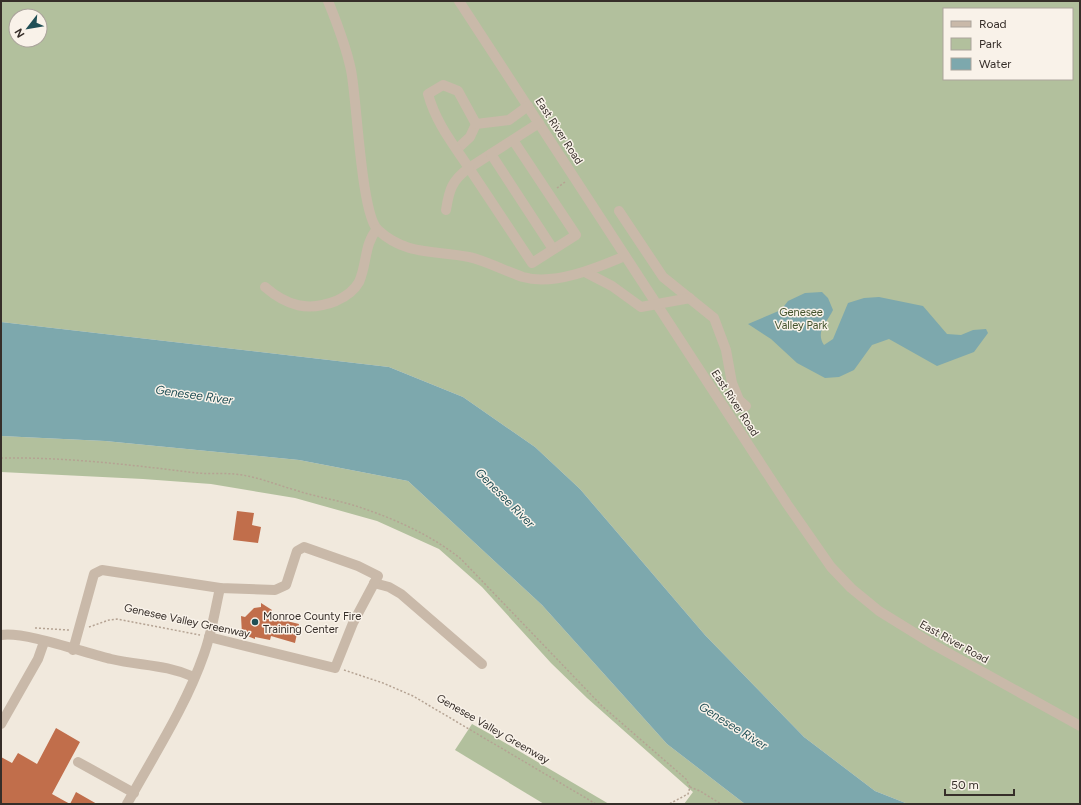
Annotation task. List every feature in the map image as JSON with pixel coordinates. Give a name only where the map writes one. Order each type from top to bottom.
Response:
[{"type":"street","points":[[328,1],[343,39],[351,70],[364,177],[373,223],[377,230],[398,244],[413,250],[470,257],[525,277],[547,278],[585,272],[626,256]]},
{"type":"street","name":"East River Road","points":[[459,1],[801,526],[831,567],[851,588],[879,611],[899,624],[1080,726]]},
{"type":"street","points":[[476,124],[458,91],[443,86],[428,94],[433,111],[448,139],[457,149],[532,263],[576,235],[513,140]]},
{"type":"street","points":[[476,124],[509,120],[528,106]]},
{"type":"street","points":[[446,210],[449,194],[455,180],[469,168],[539,123]]},
{"type":"street","points":[[457,149],[470,137],[476,124]]},
{"type":"street","points":[[491,154],[553,249]]},
{"type":"street","points":[[619,211],[663,277],[714,318],[726,350],[732,383],[739,400],[746,406]]},
{"type":"street","points":[[265,287],[279,298],[301,307],[315,307],[339,300],[353,290],[359,282],[370,242],[377,230]]},
{"type":"street","points":[[585,272],[612,286],[641,307],[690,298]]},
{"type":"street","points":[[74,650],[94,574],[102,570],[220,588],[275,590],[286,585],[297,551],[304,548],[358,566],[378,576],[353,623],[335,668]]},
{"type":"street","points":[[374,583],[398,591],[482,664]]},
{"type":"street","points":[[127,804],[175,718],[194,677],[209,637],[220,588]]},
{"type":"street","points":[[1,635],[16,635],[122,662],[169,668],[194,677]]},
{"type":"street","name":"Genesee Valley Greenway","points":[[209,637],[335,668]]},
{"type":"street","points":[[1,724],[38,659],[44,642]]},
{"type":"street","points":[[78,762],[134,793]]},
{"type":"path","points":[[559,187],[569,180]]},
{"type":"path","name":"Genesee Valley Greenway","points":[[28,628],[80,629],[117,619],[209,637]]},
{"type":"path","name":"Genesee Valley Greenway","points":[[335,668],[378,681],[413,696],[596,804]]},
{"type":"path","points":[[690,787],[700,791],[721,804]]},
{"type":"green space","name":"Genesee Valley Park","points":[[1,1],[1080,1],[1080,804],[908,804],[875,791],[804,737],[705,635],[580,489],[535,447],[463,397],[389,367],[1,322]]},
{"type":"green space","points":[[1,436],[105,441],[299,460],[408,481],[542,605],[667,744],[745,804],[684,804],[693,792],[587,698],[551,663],[482,587],[439,549],[377,521],[295,498],[211,484],[1,472]]},
{"type":"green space","points":[[472,724],[609,804],[544,804],[455,750]]},
{"type":"water","points":[[822,292],[828,298],[833,310],[821,331],[824,345],[833,339],[848,303],[864,298],[879,297],[923,306],[947,334],[961,335],[973,330],[986,329],[988,333],[974,352],[937,366],[889,339],[872,345],[854,370],[839,377],[825,378],[797,363],[771,339],[748,324],[781,310],[788,301],[805,293]]},
{"type":"water","name":"Genesee River","points":[[1,322],[389,367],[463,397],[535,447],[580,489],[705,635],[804,737],[875,791],[908,804],[745,804],[667,744],[542,605],[408,481],[299,460],[105,441],[1,436]]},
{"type":"building","points":[[237,511],[254,513],[252,525],[261,527],[258,543],[233,540]]},
{"type":"building","name":"Monroe County Fire Training Center","points":[[261,603],[272,610],[270,617],[299,624],[295,643],[271,636],[270,640],[255,637],[255,639],[242,634],[241,616],[245,617],[254,608],[261,607]]},
{"type":"building","points":[[56,728],[80,742],[52,794],[70,804],[1,804],[1,757],[12,763],[18,753],[37,764]]},
{"type":"building","points":[[76,792],[97,804],[70,804]]},
{"type":"place","name":"Monroe County Fire Training Center","points":[[255,622]]}]
